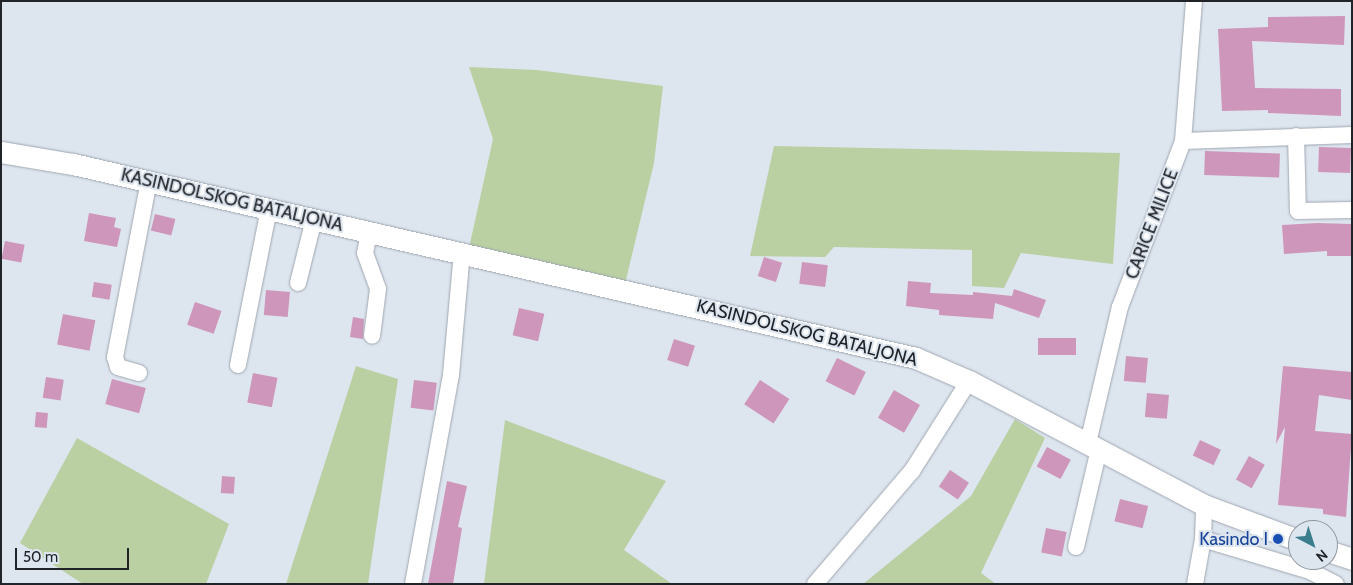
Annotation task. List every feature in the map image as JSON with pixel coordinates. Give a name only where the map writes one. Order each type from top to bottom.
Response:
[{"type":"street","name":"CARICE MILICE","points":[[1076,547],[1120,306],[1183,141],[1194,1]]},
{"type":"street","points":[[1183,141],[1352,135]]},
{"type":"street","points":[[1296,136],[1298,211],[1352,210]]},
{"type":"street","name":"KASINDOLSKOG BATALJONA","points":[[1,152],[149,181],[916,358],[969,381],[1204,504],[1288,536]]},
{"type":"street","points":[[139,373],[118,367],[115,357],[149,181]]},
{"type":"street","points":[[238,365],[270,209]]},
{"type":"street","points":[[298,283],[314,219]]},
{"type":"street","points":[[368,231],[365,252],[378,289],[372,336]]},
{"type":"street","points":[[413,584],[451,376],[462,252]]},
{"type":"street","points":[[815,584],[912,471],[969,381]]},
{"type":"street","points":[[1195,584],[1203,540],[1204,504]]},
{"type":"street","points":[[1203,540],[1310,571],[1336,584]]},
{"type":"street","points":[[1338,554],[1352,559]]},
{"type":"green space","points":[[469,67],[537,70],[663,86],[654,163],[625,284],[469,248],[493,139]]},
{"type":"green space","points":[[774,146],[1120,153],[1113,264],[1021,253],[1004,288],[972,286],[972,250],[834,247],[825,257],[750,256]]},
{"type":"green space","points":[[356,366],[398,379],[368,584],[286,584]]},
{"type":"green space","points":[[1015,419],[1045,438],[981,573],[996,584],[863,584],[971,496]]},
{"type":"green space","points":[[505,420],[666,481],[624,550],[672,584],[484,584]]},
{"type":"green space","points":[[77,438],[229,524],[206,584],[83,584],[20,543]]},
{"type":"building","points":[[1345,16],[1344,45],[1252,41],[1255,88],[1341,89],[1341,116],[1268,113],[1268,110],[1222,111],[1218,29],[1268,27],[1268,17]]},
{"type":"building","points":[[1319,147],[1351,148],[1350,173],[1318,172]]},
{"type":"building","points":[[1205,151],[1280,154],[1279,178],[1204,175]]},
{"type":"building","points":[[89,213],[116,218],[114,227],[121,229],[117,247],[84,241]]},
{"type":"building","points":[[155,214],[175,219],[171,236],[151,230]]},
{"type":"building","points":[[1352,224],[1352,256],[1327,256],[1327,251],[1284,254],[1282,225]]},
{"type":"building","points":[[5,241],[25,245],[21,262],[2,259]]},
{"type":"building","points":[[764,257],[782,263],[776,282],[758,276]]},
{"type":"building","points":[[802,262],[828,265],[825,287],[799,284]]},
{"type":"building","points":[[908,281],[931,283],[930,293],[973,295],[973,292],[1012,296],[1014,289],[1046,300],[1039,318],[995,303],[993,319],[939,315],[939,310],[906,306]]},
{"type":"building","points":[[94,282],[112,285],[109,300],[92,297]]},
{"type":"building","points":[[266,290],[290,292],[288,317],[264,315]]},
{"type":"building","points":[[195,302],[221,311],[214,334],[187,325]]},
{"type":"building","points":[[519,308],[544,314],[538,341],[513,335]]},
{"type":"building","points":[[63,314],[95,320],[89,351],[57,344]]},
{"type":"building","points":[[353,317],[364,319],[363,339],[350,337]]},
{"type":"building","points":[[1038,338],[1076,338],[1076,355],[1038,355]]},
{"type":"building","points":[[674,339],[695,346],[688,367],[667,360]]},
{"type":"building","points":[[1126,356],[1148,358],[1146,383],[1124,381]]},
{"type":"building","points":[[837,358],[866,372],[854,395],[826,381]]},
{"type":"building","points":[[1283,366],[1352,372],[1352,400],[1319,395],[1315,431],[1352,434],[1346,517],[1323,514],[1323,509],[1278,505],[1285,427],[1276,444]]},
{"type":"building","points":[[253,373],[278,378],[272,407],[247,402]]},
{"type":"building","points":[[46,377],[64,380],[60,401],[43,398]]},
{"type":"building","points":[[112,379],[146,388],[139,413],[105,404]]},
{"type":"building","points":[[414,380],[437,383],[433,411],[411,408]]},
{"type":"building","points":[[760,380],[789,399],[774,423],[744,404]]},
{"type":"building","points":[[894,390],[920,405],[904,433],[878,418]]},
{"type":"building","points":[[1147,393],[1169,395],[1167,419],[1145,417]]},
{"type":"building","points":[[36,412],[48,413],[47,428],[35,427]]},
{"type":"building","points":[[1200,440],[1221,450],[1214,465],[1193,455]]},
{"type":"building","points":[[1047,447],[1071,460],[1061,479],[1037,466]]},
{"type":"building","points":[[1249,456],[1265,465],[1252,488],[1236,480]]},
{"type":"building","points":[[950,470],[969,483],[958,499],[939,487]]},
{"type":"building","points":[[222,476],[235,477],[234,494],[221,493]]},
{"type":"building","points":[[447,481],[467,486],[458,527],[462,528],[453,584],[428,584]]},
{"type":"building","points":[[1120,499],[1148,506],[1143,528],[1114,521]]},
{"type":"building","points":[[1046,528],[1067,532],[1062,557],[1041,553]]},
{"type":"place","name":"Kasindo I","points":[[1278,539]]}]
